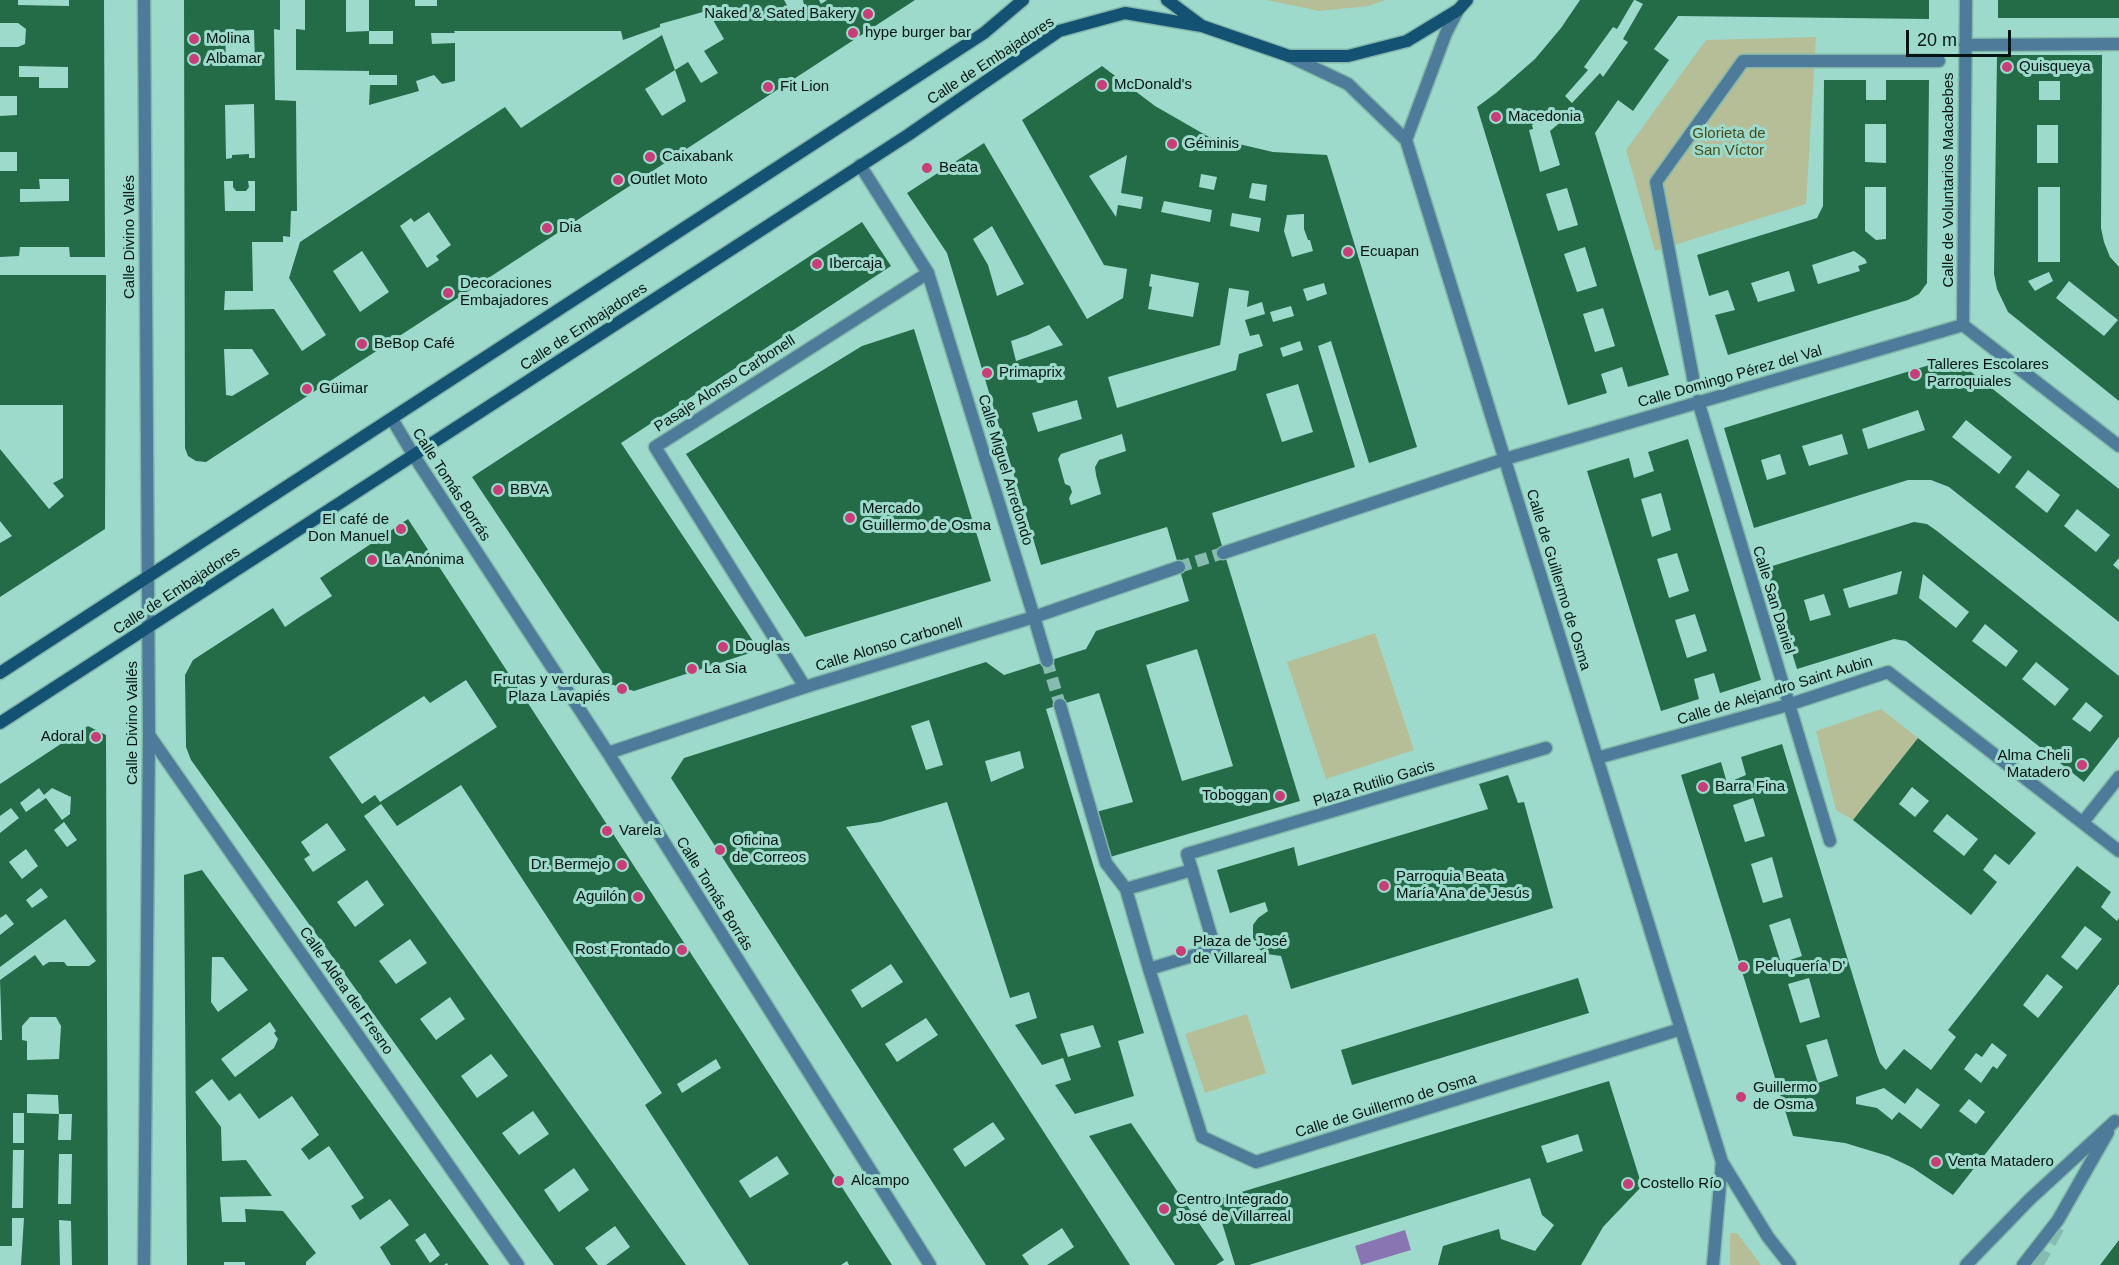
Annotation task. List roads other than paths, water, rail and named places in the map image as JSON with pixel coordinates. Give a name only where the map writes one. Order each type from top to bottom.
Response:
[{"type":"main road","name":"Calle de Embajadores","points":[[0,673],[984,33],[1023,0]]},
{"type":"main road","points":[[1167,0],[1202,26],[1289,56],[1348,56],[1407,41],[1458,10],[1467,0]]},
{"type":"main road","name":"Calle de Embajadores","points":[[0,723],[908,135],[1059,31],[1125,13],[1202,26]]},
{"type":"street","name":"Calle Divino Vallés","points":[[144,0],[149,735],[144,1265]]},
{"type":"street","name":"Calle de Voluntarios Macabebes","points":[[1963,325],[1966,0]]},
{"type":"street","points":[[1406,140],[1446,33],[1458,10]]},
{"type":"street","points":[[1965,45],[2119,44]]},
{"type":"street","name":"Calle de Guillermo de Osma","points":[[1289,56],[1348,84],[1406,140],[1722,1162],[1768,1237],[1790,1265]]},
{"type":"street","points":[[1694,382],[1656,182],[1743,61],[1939,61]]},
{"type":"street","name":"Calle Miguel Arredondo","points":[[860,165],[928,273],[1047,661]]},
{"type":"street","name":"Pasaje Alonso Carbonell","points":[[805,687],[655,447],[928,273]]},
{"type":"street","points":[[1963,325],[2119,446]]},
{"type":"street","name":"Calle Domingo Pérez del Val","points":[[1505,459],[1963,325]]},
{"type":"street","name":"Calle San Daniel","points":[[1698,401],[1830,841]]},
{"type":"street","name":"Calle Tomás Borrás","points":[[392,419],[608,753],[930,1265]]},
{"type":"street","points":[[1223,552],[1505,459]]},
{"type":"street","name":"Calle Alonso Carbonell","points":[[608,753],[805,687],[1034,617],[1179,567]]},
{"type":"street","name":"Calle de Alejandro Saint Aubin","points":[[1598,758],[1788,705],[1888,672],[2119,851]]},
{"type":"street","points":[[1060,705],[1106,863],[1126,889],[1149,969],[1215,949],[1192,870],[1126,889]]},
{"type":"street","name":"Calle Aldea del Fresno","points":[[149,735],[518,1265]]},
{"type":"street","name":"Plaza Rutilio Gacis","points":[[1192,870],[1187,854],[1546,748]]},
{"type":"street","points":[[2083,822],[2119,777]]},
{"type":"street","name":"Calle de Guillermo de Osma","points":[[1149,969],[1202,1137],[1256,1162],[1682,1029]]},
{"type":"street","points":[[1966,1265],[2030,1199],[2117,1119]]},
{"type":"street","points":[[2024,1265],[2058,1220],[2117,1119]]},
{"type":"street","name":"Calle de Guillermo de Osma","points":[[1713,1265],[1722,1162]]},
{"type":"tunnel","points":[[1179,567],[1223,553]]},
{"type":"tunnel","points":[[1047,661],[1060,705]]},
{"type":"tunnel","points":[[2034,1265],[2056,1226]]},
{"type":"place","name":"Naked & Sated Bakery","points":[[868,14]]},
{"type":"place","name":"hype burger bar","points":[[853,33]]},
{"type":"place","name":"Molina","points":[[194,39]]},
{"type":"place","name":"Albamar","points":[[194,59]]},
{"type":"place","name":"Quisqueya","points":[[2007,67]]},
{"type":"place","name":"McDonald's","points":[[1102,85]]},
{"type":"place","name":"Fit Lion","points":[[768,87]]},
{"type":"place","name":"Macedonia","points":[[1496,117]]},
{"type":"place","name":"Géminis","points":[[1172,144]]},
{"type":"place","name":"Caixabank","points":[[650,157]]},
{"type":"place","name":"Beata","points":[[927,168]]},
{"type":"place","name":"Outlet Moto","points":[[618,180]]},
{"type":"place","name":"Dia","points":[[547,228]]},
{"type":"place","name":"Ecuapan","points":[[1348,252]]},
{"type":"place","name":"Ibercaja","points":[[817,264]]},
{"type":"place","name":"Decoraciones Embajadores","points":[[448,293]]},
{"type":"place","name":"BeBop Café","points":[[362,344]]},
{"type":"place","name":"Primaprix","points":[[987,373]]},
{"type":"place","name":"Talleres Escolares Parroquiales","points":[[1915,374]]},
{"type":"place","name":"Güimar","points":[[307,389]]},
{"type":"place","name":"BBVA","points":[[498,490]]},
{"type":"place","name":"Mercado Guillermo de Osma","points":[[850,518]]},
{"type":"place","name":"El café de Don Manuel","points":[[401,529]]},
{"type":"place","name":"La Anónima","points":[[372,560]]},
{"type":"place","name":"Douglas","points":[[723,647]]},
{"type":"place","name":"La Sia","points":[[692,669]]},
{"type":"place","name":"Frutas y verduras Plaza Lavapiés","points":[[622,689]]},
{"type":"place","name":"Adoral","points":[[96,737]]},
{"type":"place","name":"Alma Cheli Matadero","points":[[2082,765]]},
{"type":"place","name":"Barra Fina","points":[[1703,787]]},
{"type":"place","name":"Toboggan","points":[[1280,796]]},
{"type":"place","name":"Varela","points":[[607,831]]},
{"type":"place","name":"Oficina de Correos","points":[[720,850]]},
{"type":"place","name":"Dr. Bermejo","points":[[622,865]]},
{"type":"place","name":"Parroquia Beata María Ana de Jesús","points":[[1384,886]]},
{"type":"place","name":"Aguilón","points":[[638,897]]},
{"type":"place","name":"Rost Frontado","points":[[682,950]]},
{"type":"place","name":"Plaza de José de Villareal","points":[[1181,951]]},
{"type":"place","name":"Peluquería D'","points":[[1743,967]]},
{"type":"place","name":"Guillermo de Osma","points":[[1741,1097]]},
{"type":"place","name":"Venta Matadero","points":[[1936,1162]]},
{"type":"place","name":"Alcampo","points":[[839,1181]]},
{"type":"place","name":"Costello Río","points":[[1628,1184]]},
{"type":"place","name":"Centro Integrado José de Villarreal","points":[[1164,1209]]},
{"type":"park label","name":"Glorieta de San Víctor","points":[[1729,142]]}]
